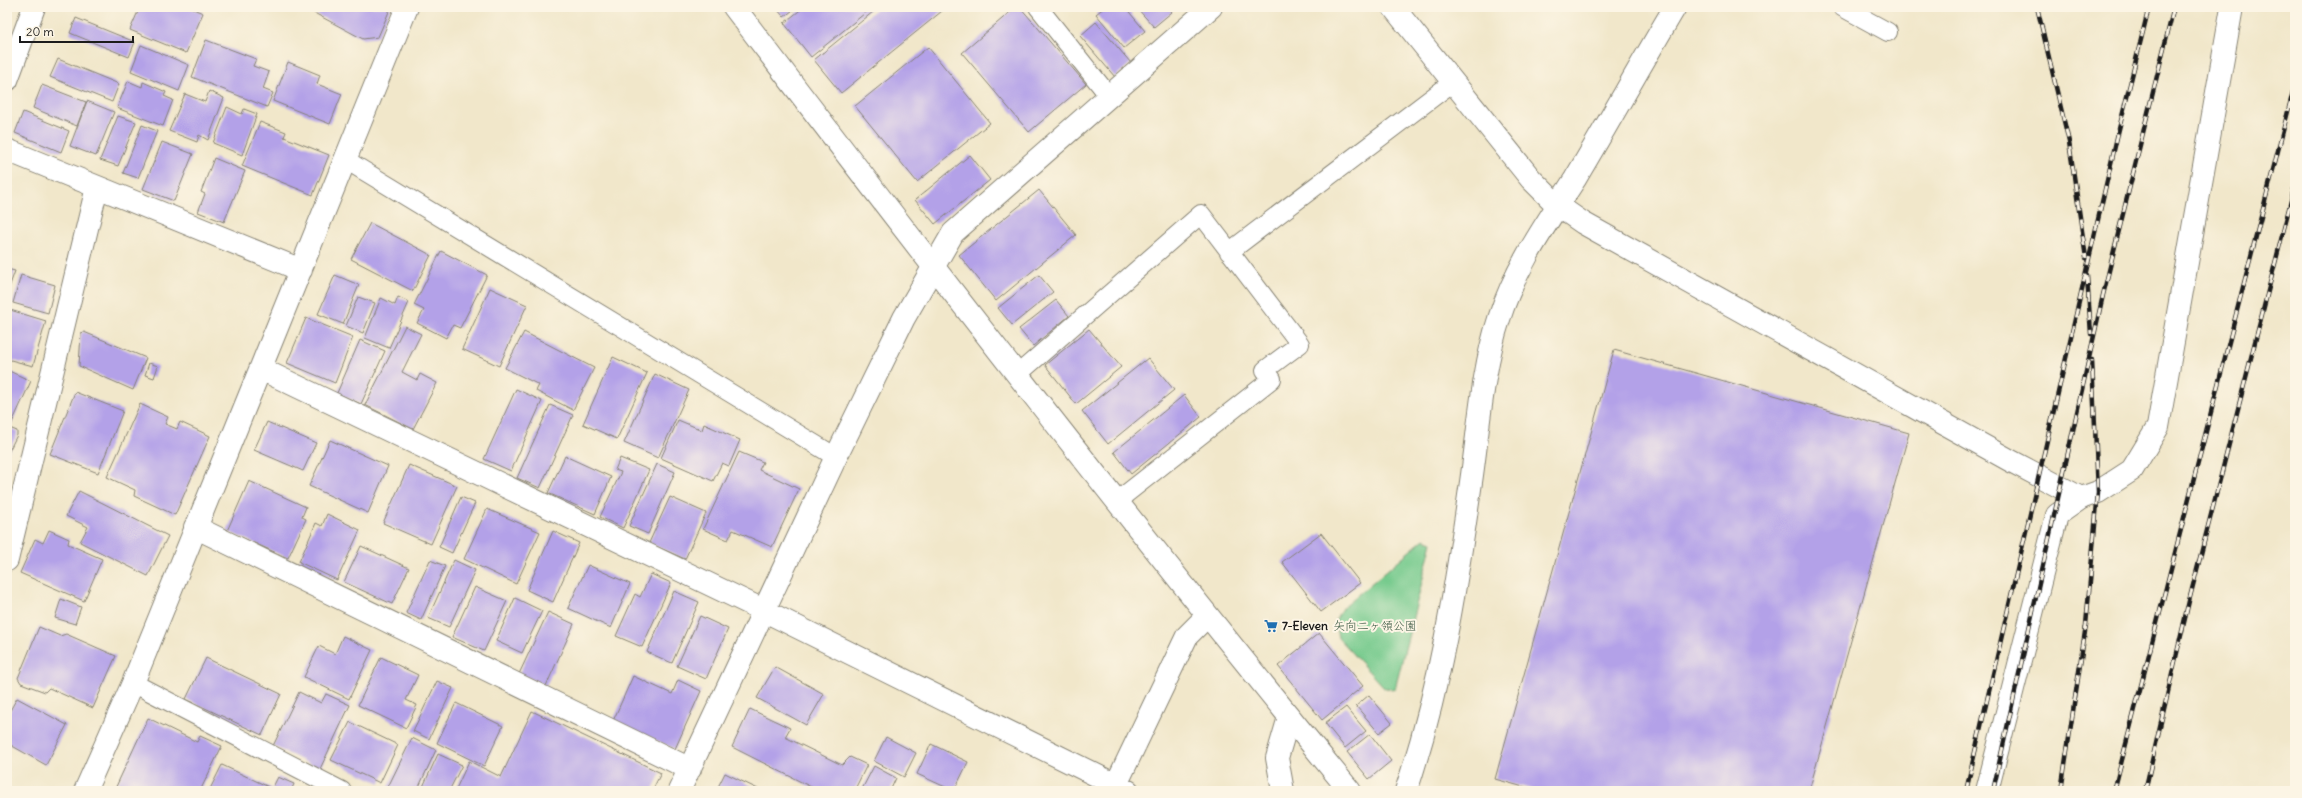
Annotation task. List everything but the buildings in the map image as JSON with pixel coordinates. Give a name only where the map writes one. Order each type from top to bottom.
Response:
[{"type":"street","points":[[7,80],[34,7]]},
{"type":"street","points":[[85,791],[133,683],[195,527],[408,7]]},
{"type":"street","points":[[734,7],[932,268],[1018,374],[1207,616],[1350,791]]},
{"type":"street","points":[[679,791],[762,610],[904,318],[953,233],[1211,7]]},
{"type":"street","points":[[1393,7],[1531,179],[1557,205],[1583,223],[2011,461],[2082,498]]},
{"type":"street","points":[[1406,791],[1423,741],[1440,672],[1461,552],[1489,360],[1499,319],[1516,276],[1557,205],[1574,180],[1674,7]]},
{"type":"street","points":[[1987,791],[2057,515],[2082,498],[2098,492],[2132,470],[2158,427],[2232,7]]},
{"type":"street","points":[[7,150],[300,270]]},
{"type":"street","points":[[7,560],[97,187]]},
{"type":"street","points":[[261,369],[762,610],[1119,789],[1187,636],[1207,616]]},
{"type":"street","points":[[195,527],[690,768]]},
{"type":"street","points":[[1283,791],[1277,758],[1289,717]]},
{"type":"lane","points":[[1038,7],[1110,96]]},
{"type":"lane","points":[[1842,7],[1888,32]]},
{"type":"lane","points":[[1229,252],[1452,82]]},
{"type":"lane","points":[[346,160],[836,457]]},
{"type":"lane","points":[[1018,374],[1201,214],[1300,344],[1265,370],[1272,379],[1117,501]]},
{"type":"lane","points":[[133,683],[342,791]]},
{"type":"green space","name":"矢向二ヶ領公園","points":[[1424,539],[1432,542],[1395,689],[1384,688],[1338,638],[1335,622],[1342,608]]},
{"type":"railway","points":[[2037,7],[2069,142],[2086,258]]},
{"type":"railway","points":[[1966,791],[2118,133],[2149,7]]},
{"type":"railway","points":[[1993,791],[2103,295],[2174,7]]},
{"type":"railway","points":[[2114,791],[2295,84]]},
{"type":"railway","points":[[2145,791],[2189,601],[2295,185]]},
{"type":"railway","points":[[2087,276],[2091,334]]},
{"type":"railway","points":[[2061,791],[2086,625],[2098,492],[2092,360]]},
{"type":"place","name":"7-Eleven","points":[[1271,626]]}]
